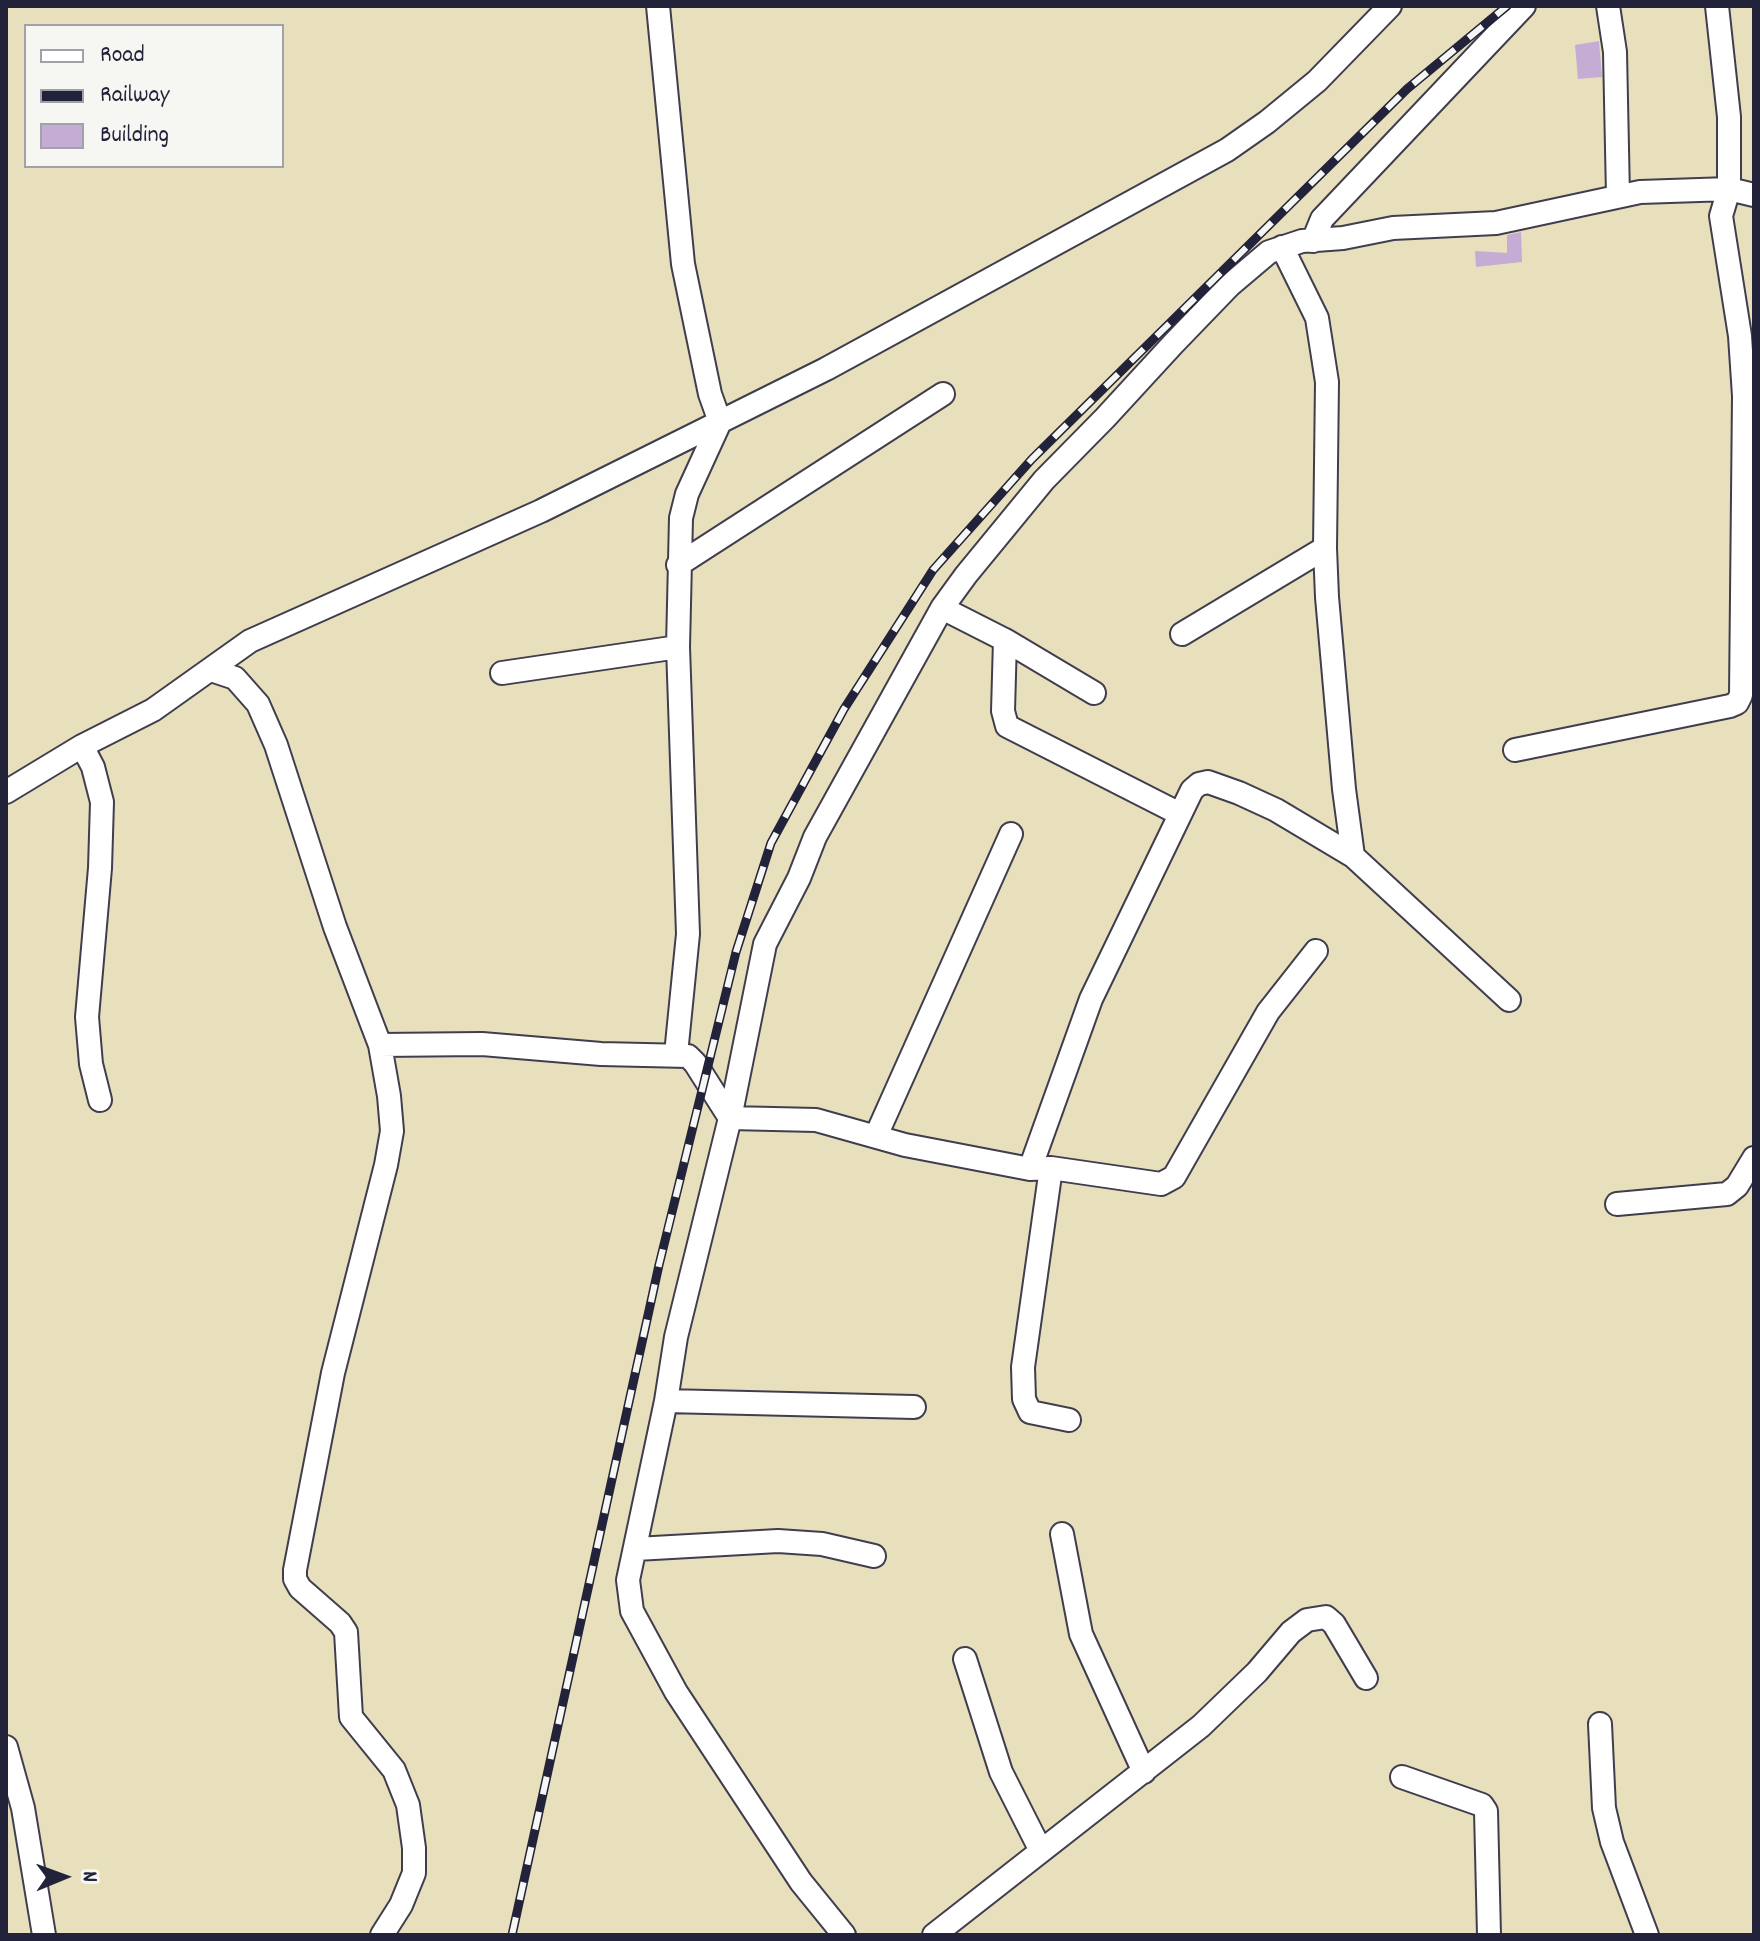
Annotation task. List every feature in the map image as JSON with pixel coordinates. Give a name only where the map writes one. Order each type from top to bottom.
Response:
[{"type":"street","points":[[658,6],[683,264],[710,394],[720,422],[687,494],[681,518],[678,647],[688,934],[676,1054]]},
{"type":"street","points":[[6,792],[82,746],[153,710],[185,684],[211,670],[250,641],[541,511],[826,369],[1227,150],[1317,81],[1390,6]]},
{"type":"street","points":[[1313,241],[1322,219],[1524,6]]},
{"type":"street","points":[[1608,6],[1615,52],[1618,196]]},
{"type":"street","points":[[1515,750],[1730,706],[1737,703],[1741,695],[1744,396],[1740,336],[1721,228],[1723,205],[1729,189],[1729,117],[1717,6]]},
{"type":"street","points":[[844,1935],[801,1882],[676,1692],[632,1611],[628,1580],[666,1401],[676,1337],[730,1118],[765,944],[799,878],[815,837],[942,608],[966,575],[1044,480],[1230,285],[1269,252],[1313,241],[1393,228],[1496,223],[1618,196],[1673,189],[1729,189],[1754,195]]},
{"type":"street","points":[[1282,247],[1317,318],[1327,382],[1325,548],[1344,789],[1353,856]]},
{"type":"street","points":[[678,565],[943,394]]},
{"type":"street","points":[[1182,634],[1325,548]]},
{"type":"street","points":[[942,608],[1005,640],[1094,693]]},
{"type":"street","points":[[1005,640],[1003,711],[1007,726],[1180,814]]},
{"type":"street","points":[[502,673],[678,647]]},
{"type":"street","points":[[211,670],[235,678],[258,704],[276,745],[335,927],[380,1045],[392,1131],[333,1373],[295,1570],[295,1579],[300,1588],[346,1632],[351,1717],[394,1770],[408,1805],[414,1873],[401,1905],[382,1935]]},
{"type":"street","points":[[82,746],[93,767],[102,802],[100,868],[87,1017],[91,1064],[100,1100]]},
{"type":"street","points":[[1069,1420],[1030,1412],[1024,1399],[1023,1367],[1041,1168],[1091,999],[1192,790],[1199,784],[1215,783],[1276,810],[1353,856],[1509,1000]]},
{"type":"street","points":[[876,1136],[1011,834]]},
{"type":"street","points":[[730,1118],[816,1120],[905,1145],[1154,1184],[1169,1181],[1256,1029],[1316,951]]},
{"type":"street","points":[[380,1045],[482,1044],[601,1054],[688,1056],[730,1118]]},
{"type":"street","points":[[1617,1204],[1727,1194],[1737,1186],[1754,1158]]},
{"type":"street","points":[[666,1401],[914,1407]]},
{"type":"street","points":[[1062,1534],[1081,1634],[1144,1772]]},
{"type":"street","points":[[636,1549],[778,1541],[822,1544],[874,1556]]},
{"type":"street","points":[[934,1935],[1144,1772],[1230,1700],[1291,1632],[1307,1620],[1326,1617],[1334,1624],[1366,1678]]},
{"type":"street","points":[[965,1659],[1001,1772],[1041,1851]]},
{"type":"street","points":[[1600,1724],[1604,1808],[1612,1842],[1647,1935]]},
{"type":"street","points":[[6,1747],[23,1808],[44,1935]]},
{"type":"street","points":[[1402,1777],[1482,1805],[1486,1811],[1489,1935]]},
{"type":"building","points":[[1599,41],[1602,77],[1578,79],[1575,45]]},
{"type":"building","points":[[1521,232],[1522,262],[1476,267],[1475,251],[1507,253],[1507,235]]},
{"type":"railway","points":[[512,1935],[659,1265],[736,952],[771,843],[844,709],[933,570],[1032,459],[1407,89],[1507,6]]}]
